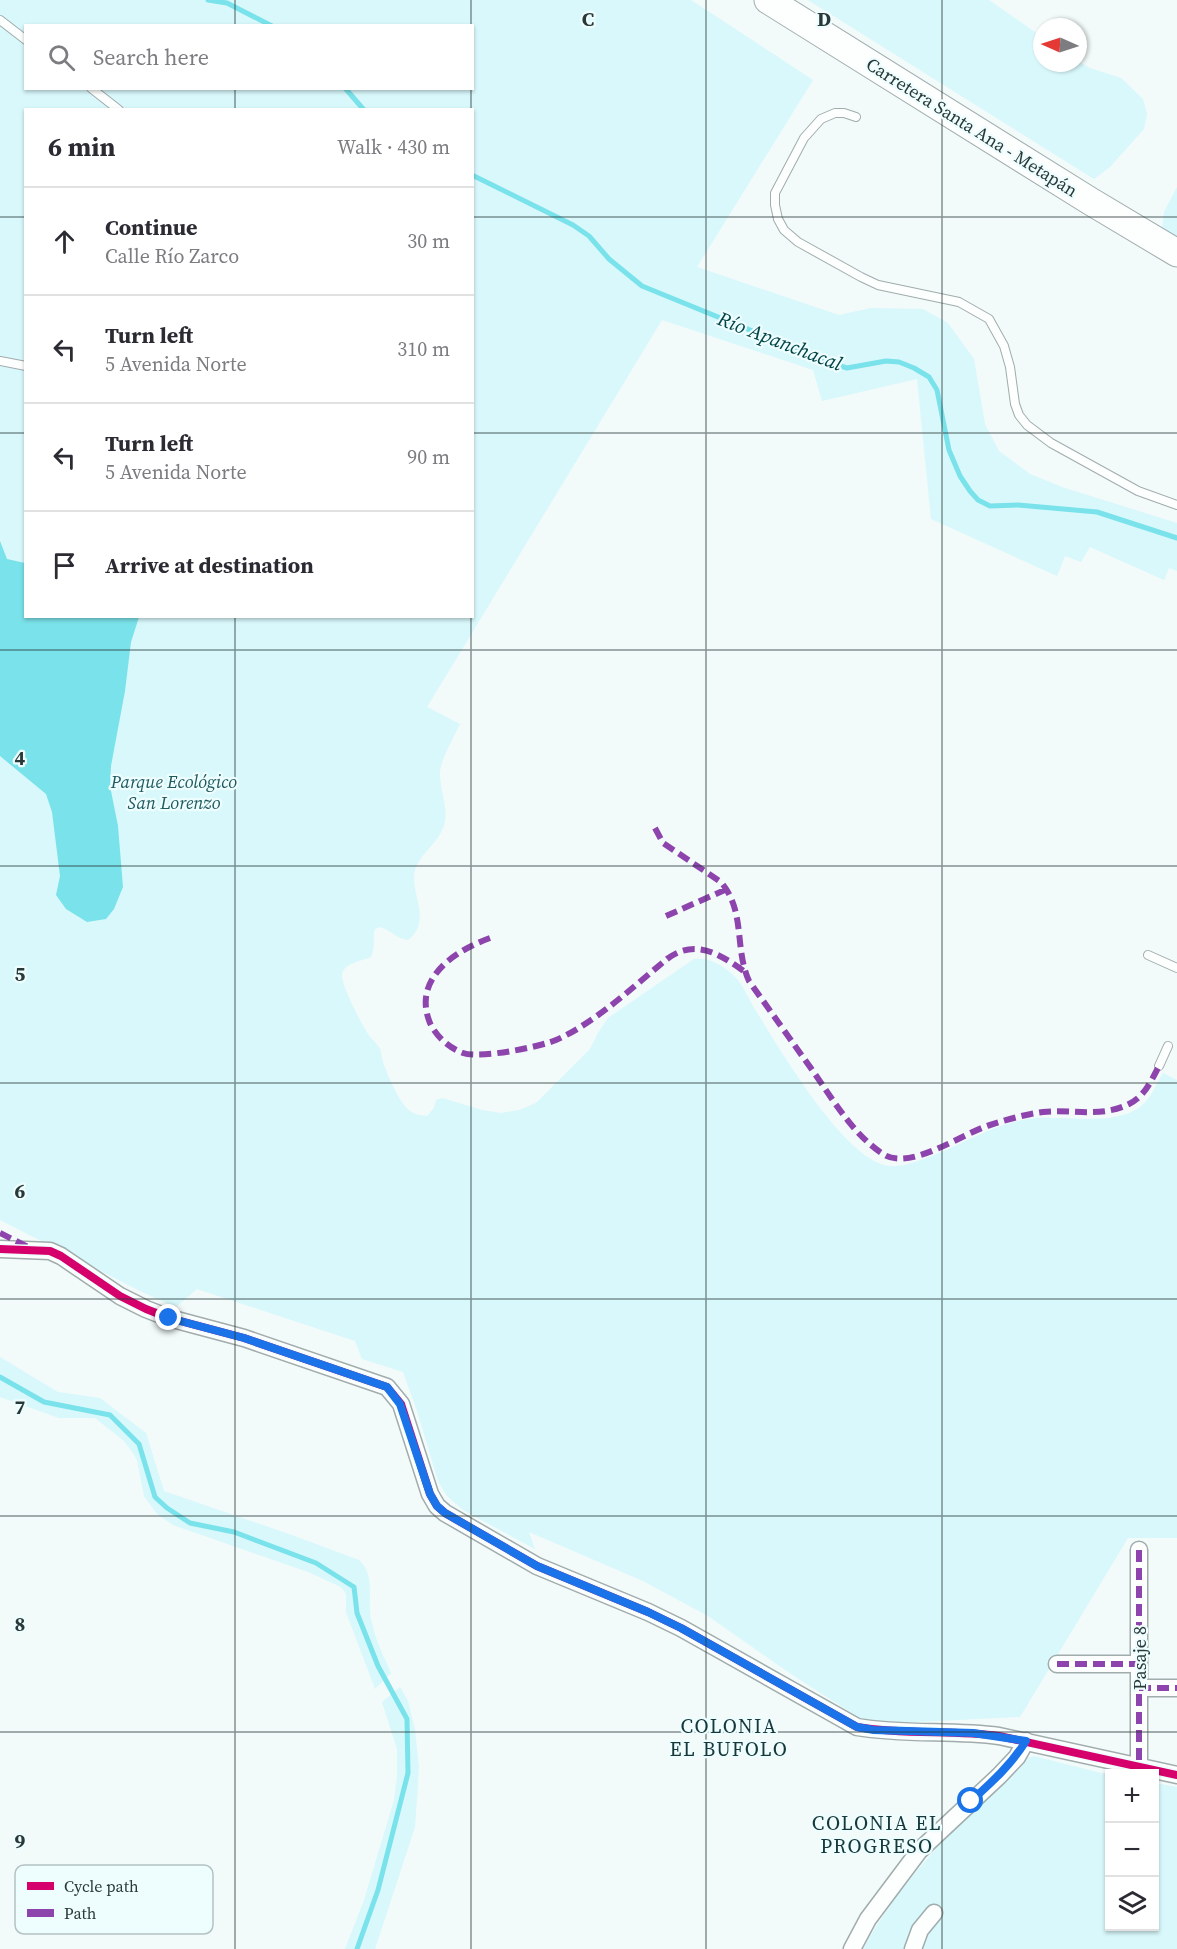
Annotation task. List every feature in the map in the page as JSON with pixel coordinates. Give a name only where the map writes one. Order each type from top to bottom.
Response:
[{"type":"main road","name":"Carretera Santa Ana - Metapán","points":[[768,0],[1177,253]]},
{"type":"street","points":[[0,1249],[50,1251],[120,1296],[146,1309],[169,1318],[244,1338],[387,1387],[400,1404],[430,1494],[437,1506],[445,1513],[537,1566],[648,1612],[689,1632],[857,1727],[874,1730],[973,1733],[1026,1741],[1177,1775]]},
{"type":"street","name":"Pasaje 8","points":[[1138,1550],[1139,1766]]},
{"type":"street","points":[[1058,1664],[1139,1664]]},
{"type":"street","points":[[1139,1688],[1177,1688]]},
{"type":"street","points":[[852,1949],[868,1919],[919,1851],[999,1776],[1017,1756],[1026,1741]]},
{"type":"street","points":[[913,1949],[920,1930],[934,1913]]},
{"type":"lane","points":[[0,20],[24,38]]},
{"type":"lane","points":[[94,90],[116,108]]},
{"type":"lane","points":[[856,117],[835,113],[821,119],[804,138],[775,193],[778,219],[784,230],[798,242],[878,285],[959,302],[989,319],[1004,346],[1010,367],[1015,404],[1019,415],[1027,425],[1051,443],[1138,491],[1177,505]]},
{"type":"lane","points":[[0,361],[24,366]]},
{"type":"lane","points":[[1148,955],[1177,968]]},
{"type":"lane","points":[[1159,1066],[1168,1046]]},
{"type":"green space","name":"Parque Ecológico San Lorenzo","points":[[0,0],[691,0],[813,80],[697,267],[839,315],[871,308],[923,309],[948,323],[974,359],[985,424],[999,451],[1030,474],[1062,487],[1177,523],[1177,571],[1169,568],[1164,580],[1090,547],[1081,562],[1065,556],[1057,576],[931,519],[917,379],[822,401],[813,370],[662,320],[427,707],[460,724],[440,771],[445,812],[444,825],[415,869],[414,884],[420,918],[418,926],[408,940],[381,927],[375,929],[371,957],[354,963],[343,971],[345,987],[365,1029],[380,1049],[386,1071],[401,1101],[418,1115],[427,1116],[434,1108],[436,1100],[442,1098],[501,1113],[519,1110],[536,1103],[590,1049],[608,1018],[694,959],[720,965],[737,979],[797,1076],[834,1125],[853,1145],[872,1160],[890,1166],[921,1160],[992,1129],[1022,1120],[1090,1119],[1130,1113],[1147,1100],[1163,1073],[1177,1080],[1177,1538],[1128,1538],[1020,1717],[874,1722],[858,1717],[708,1616],[643,1581],[529,1532],[535,1549],[463,1510],[447,1496],[438,1481],[403,1372],[362,1359],[355,1341],[197,1289],[176,1307],[0,1220]]},
{"type":"green space","points":[[808,0],[989,0],[1033,31],[1033,72],[1087,72],[1087,66],[1121,78],[1143,99],[1147,114],[1144,129],[1110,167],[1094,179]]},
{"type":"green space","points":[[1177,187],[1177,240],[1162,229],[1164,212]]},
{"type":"green space","points":[[0,1357],[58,1392],[100,1398],[146,1433],[164,1491],[359,1560],[369,1580],[373,1626],[391,1673],[375,1689],[346,1612],[346,1594],[341,1587],[308,1572],[173,1525],[157,1514],[144,1496],[137,1460],[133,1453],[124,1441],[95,1418],[59,1418],[0,1397]]},
{"type":"green space","points":[[400,1687],[408,1701],[415,1730],[419,1768],[415,1827],[375,1949],[345,1949],[364,1900],[394,1800],[397,1749],[382,1702]]},
{"type":"green space","points":[[1034,1756],[1105,1774],[1105,1931],[1159,1931],[1159,1784],[1177,1787],[1177,1949],[863,1949],[895,1899],[934,1851],[1026,1758]]},
{"type":"water","points":[[0,541],[7,559],[24,563],[24,618],[139,618],[131,642],[125,691],[111,766],[110,786],[118,826],[123,887],[114,909],[106,919],[87,922],[66,909],[56,895],[60,876],[52,812],[46,794],[0,756]]},
{"type":"waterway","name":"Río Apanchacal","points":[[208,0],[227,3],[268,24]]},
{"type":"waterway","name":"Río Apanchacal","points":[[347,90],[362,108]]},
{"type":"waterway","name":"Río Apanchacal","points":[[474,176],[573,225],[589,236],[609,259],[642,286],[831,363],[847,368],[886,361],[899,362],[929,377],[937,390],[949,450],[960,476],[978,500],[990,506],[1018,505],[1097,512],[1177,538]]},
{"type":"waterway","points":[[0,1377],[44,1402],[110,1415],[139,1444],[155,1497],[190,1523],[234,1532],[316,1563],[354,1587],[357,1613],[378,1666],[407,1719],[408,1773],[378,1890],[357,1949]]},
{"type":"marked path","points":[[655,828],[663,843],[721,882],[734,905],[742,956],[749,981],[846,1118],[863,1138],[883,1154],[894,1158],[921,1155],[979,1129],[1030,1114],[1054,1111],[1097,1112],[1118,1108],[1139,1097],[1147,1088],[1159,1066]]},
{"type":"marked path","points":[[666,916],[727,889]]},
{"type":"marked path","points":[[490,938],[450,959],[432,980],[427,993],[426,1007],[430,1023],[439,1037],[463,1053],[482,1054],[524,1049],[556,1040],[600,1014],[667,959],[687,950],[697,949],[717,954],[745,972]]},
{"type":"marked path","points":[[0,1233],[28,1247]]},
{"type":"marked path","points":[[1139,1550],[1139,1765]]},
{"type":"marked path","points":[[1057,1664],[1139,1664]]},
{"type":"marked path","points":[[1139,1688],[1177,1688]]},
{"type":"cycle path","points":[[0,1249],[50,1251],[120,1296],[146,1309],[169,1318],[244,1338],[387,1387],[401,1404],[430,1494],[437,1506],[445,1513],[537,1566],[681,1628],[857,1727],[999,1736],[1177,1775]]},
{"type":"district","name":"COLONIA EL BUFOLO","points":[[729,1738]]},
{"type":"district","name":"COLONIA EL PROGRESO","points":[[877,1834]]},
{"type":"route","points":[[169,1318],[244,1338],[387,1387],[400,1404],[430,1494],[437,1506],[445,1513],[537,1566],[681,1628],[857,1727],[874,1730],[973,1733],[1026,1741],[1017,1756],[999,1776],[971,1801]]}]
